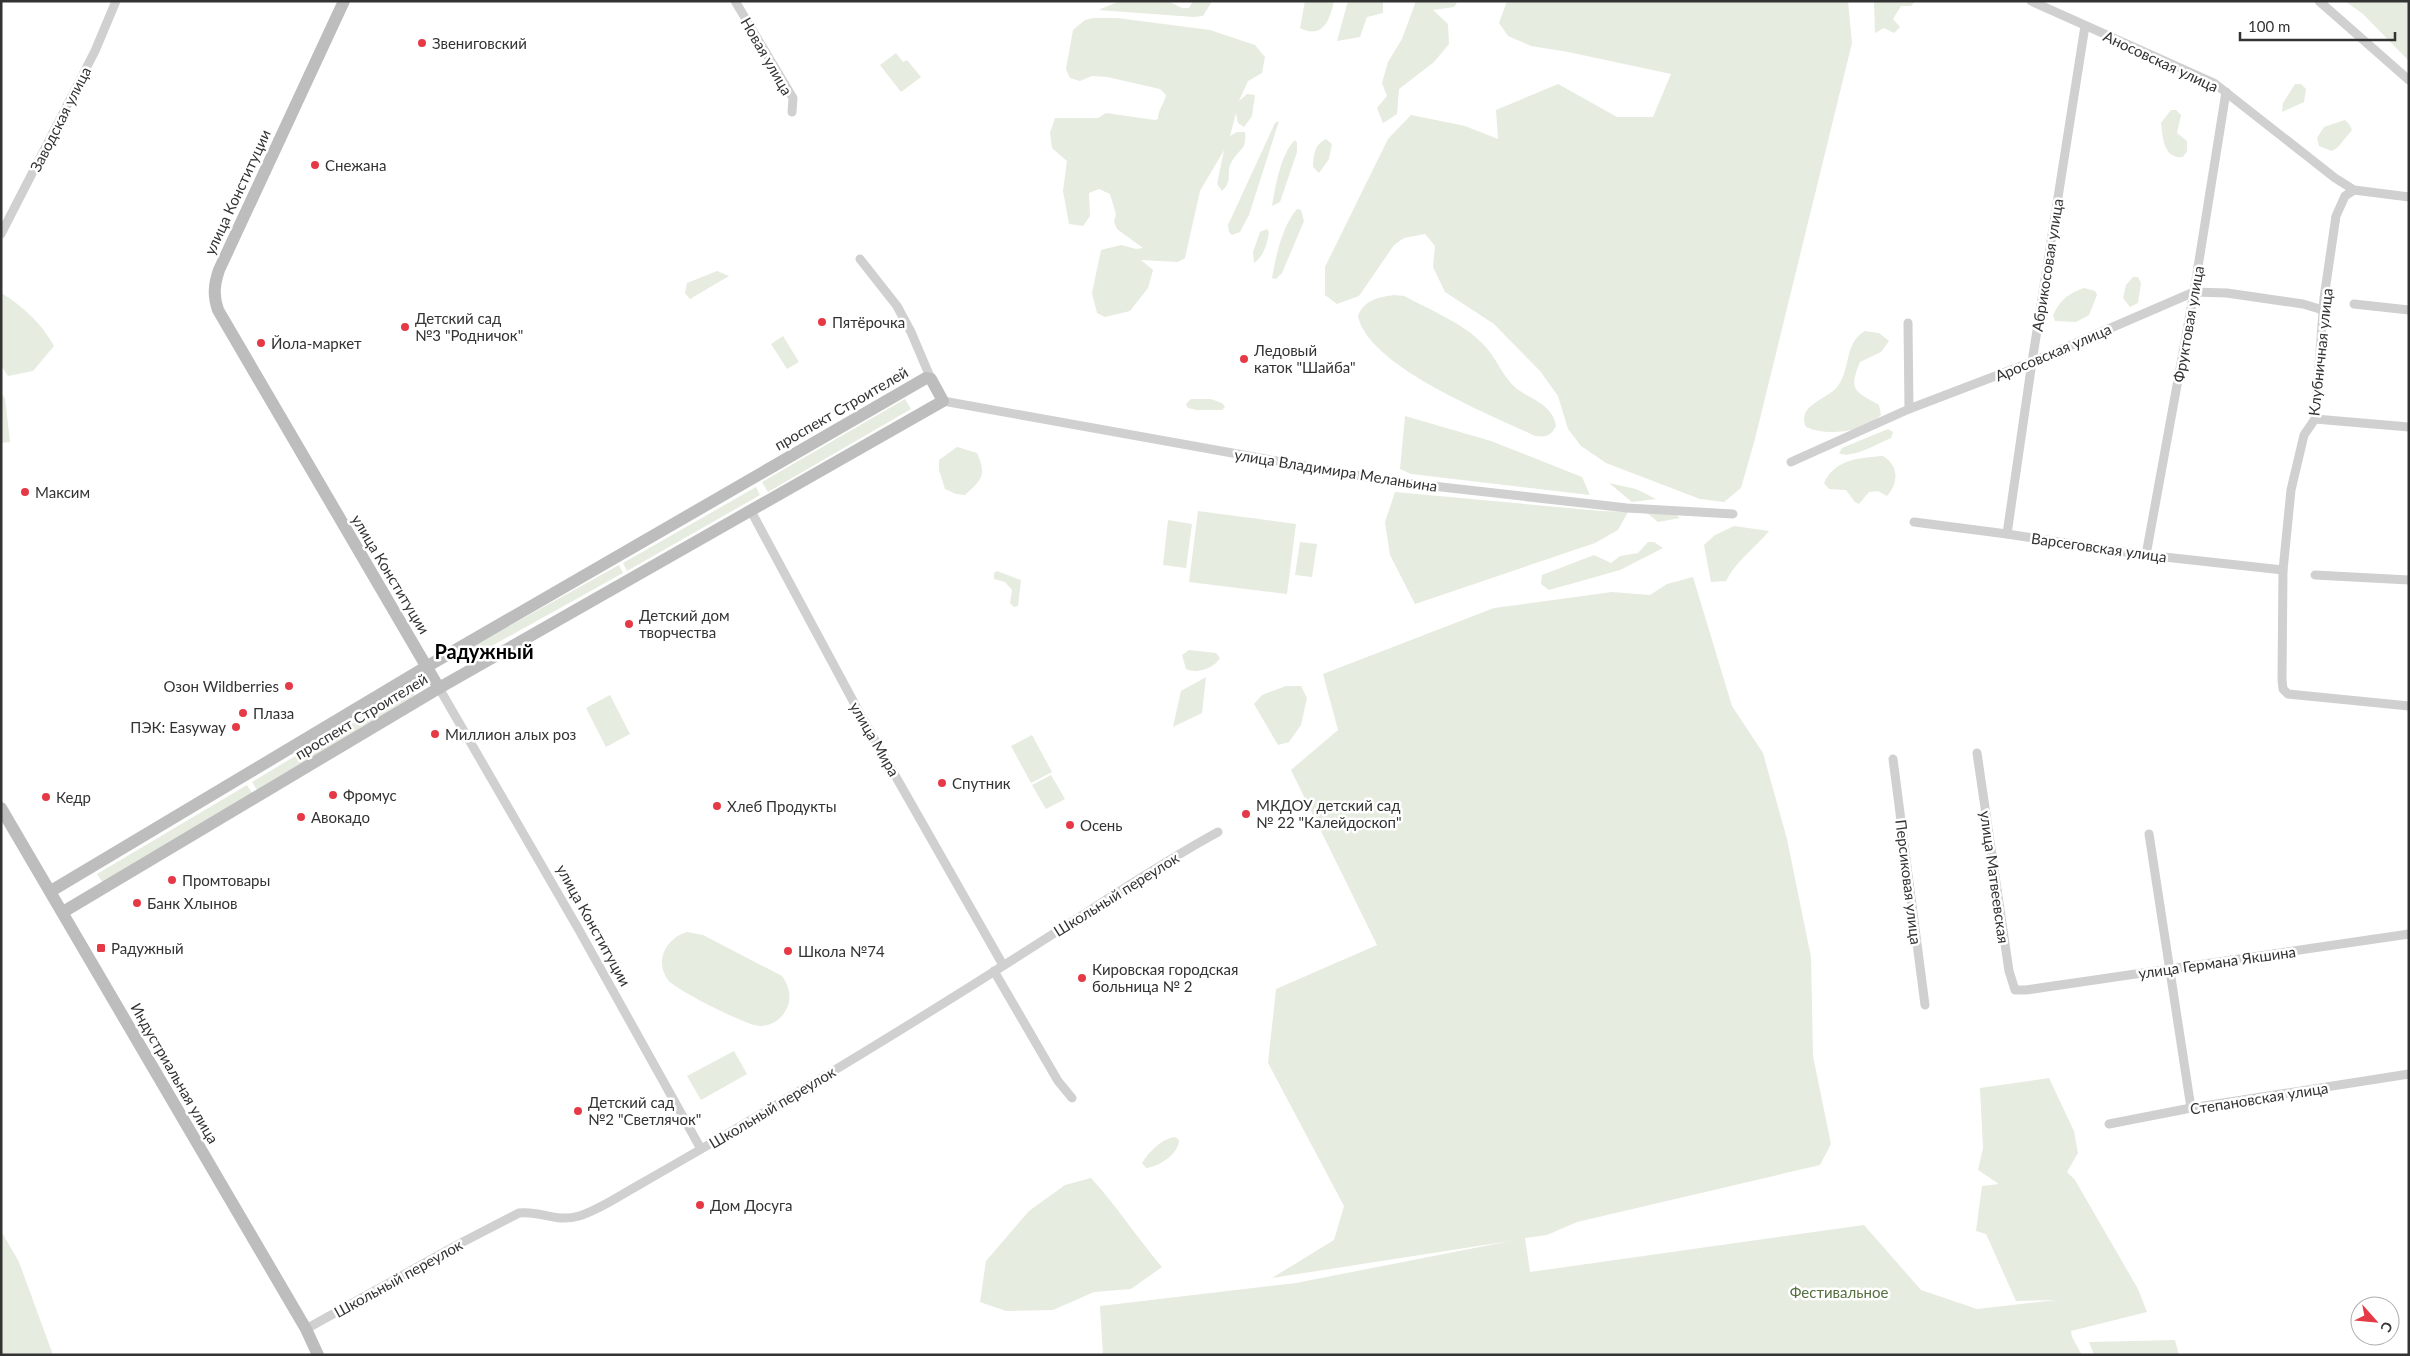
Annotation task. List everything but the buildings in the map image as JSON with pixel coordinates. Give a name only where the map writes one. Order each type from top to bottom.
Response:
[{"type":"street","name":"Заводская улица","points":[[1,234],[95,51],[116,1]]},
{"type":"street","name":"улица Конституции","points":[[344,1],[218,270],[213,287],[218,310],[579,930],[701,1150]]},
{"type":"street","name":"Новая улица","points":[[735,1],[793,98],[792,112]]},
{"type":"street","name":"Аносовская улица","points":[[2031,1],[2205,79],[2226,92],[2288,142],[2354,190]]},
{"type":"street","points":[[2319,1],[2409,80]]},
{"type":"street","name":"Абрикосовая улица","points":[[2007,534],[2085,26]]},
{"type":"street","name":"Фруктовая улица","points":[[2146,555],[2194,292],[2226,92]]},
{"type":"street","points":[[2354,190],[2409,196]]},
{"type":"street","name":"Клубничная улица","points":[[2354,190],[2345,196],[2336,216],[2322,310],[2315,420],[2304,435],[2291,490],[2283,570],[2282,680],[2284,689],[2288,694],[2409,706]]},
{"type":"street","points":[[860,259],[896,306],[911,332],[931,379]]},
{"type":"street","name":"Аросовская улица","points":[[1791,462],[1909,409],[2032,362],[2194,292],[2236,294],[2303,304],[2322,310]]},
{"type":"street","points":[[2354,304],[2409,310]]},
{"type":"street","points":[[1908,323],[1909,409]]},
{"type":"street","name":"проспект Строителей","points":[[51,891],[426,667],[926,378],[931,379],[943,401],[439,688],[63,912]]},
{"type":"street","name":"улица Владимира Меланьина","points":[[943,401],[1388,481],[1627,508],[1733,514]]},
{"type":"street","points":[[2315,420],[2409,427]]},
{"type":"street","name":"улица Мира","points":[[751,511],[859,712],[1003,965]]},
{"type":"street","name":"Варсеговская улица","points":[[1914,522],[2146,555],[2283,570]]},
{"type":"street","points":[[2315,575],[2409,580]]},
{"type":"street","name":"улица Матвеевская","points":[[1977,753],[2009,971],[2015,990],[2026,990]]},
{"type":"street","name":"Персиковая улица","points":[[1893,759],[1925,1005]]},
{"type":"street","name":"Индустриальная улица","points":[[1,808],[306,1329],[318,1355]]},
{"type":"street","name":"Школьный переулок","points":[[306,1329],[457,1245],[519,1213],[562,1218],[580,1215],[701,1150],[994,971],[1140,876],[1218,832]]},
{"type":"street","points":[[2149,834],[2191,1108]]},
{"type":"street","name":"улица Германа Якшина","points":[[2026,990],[2409,934]]},
{"type":"street","points":[[994,971],[1058,1081],[1072,1098]]},
{"type":"street","name":"Степановская улица","points":[[2109,1124],[2191,1108],[2409,1074]]},
{"type":"green space","points":[[1120,1],[1168,1],[1182,8],[1189,8],[1193,1],[1212,1],[1203,16],[1194,17],[1098,10]]},
{"type":"green space","points":[[1305,1],[1334,1],[1328,21],[1320,29],[1308,31],[1300,28]]},
{"type":"green space","points":[[1348,1],[1383,1],[1383,13],[1367,17],[1360,37],[1337,41]]},
{"type":"green space","points":[[1416,1],[1458,1],[1454,7],[1433,10],[1448,24],[1449,44],[1434,62],[1399,89],[1397,114],[1383,123],[1377,108],[1387,96],[1382,83],[1388,62],[1402,39]]},
{"type":"green space","points":[[1507,1],[1848,1],[1852,43],[1755,439],[1741,488],[1724,502],[1700,499],[1606,463],[1581,446],[1568,429],[1558,396],[1540,371],[1494,324],[1445,292],[1433,267],[1435,246],[1425,234],[1404,238],[1394,245],[1359,296],[1337,304],[1325,295],[1325,267],[1388,139],[1411,115],[1465,126],[1498,139],[1496,110],[1558,84],[1617,117],[1653,117],[1671,74],[1531,46],[1508,36],[1499,23]]},
{"type":"green space","points":[[1874,1],[1915,1],[1911,6],[1901,6],[1893,19],[1900,27],[1894,33],[1884,28],[1875,33]]},
{"type":"green space","points":[[2345,1],[2409,1],[2409,61],[2363,14]]},
{"type":"green space","points":[[1117,18],[1210,30],[1255,45],[1265,57],[1262,73],[1248,81],[1239,101],[1247,94],[1255,95],[1252,116],[1244,127],[1238,123],[1236,113],[1230,136],[1237,132],[1245,132],[1244,146],[1230,165],[1229,180],[1226,187],[1222,191],[1217,184],[1224,150],[1200,191],[1185,258],[1178,262],[1141,260],[1153,270],[1148,288],[1130,311],[1105,317],[1097,313],[1092,293],[1101,250],[1121,245],[1136,249],[1143,248],[1117,229],[1114,222],[1116,214],[1110,194],[1099,189],[1089,193],[1090,216],[1083,226],[1069,224],[1063,191],[1067,161],[1052,148],[1050,133],[1055,118],[1098,118],[1106,113],[1155,120],[1158,119],[1166,95],[1160,89],[1107,77],[1092,76],[1080,81],[1070,78],[1066,69],[1073,30],[1085,20]]},
{"type":"green space","points":[[896,53],[903,62],[907,60],[921,77],[901,92],[880,65]]},
{"type":"green space","points":[[2295,84],[2301,84],[2306,89],[2304,102],[2282,112],[2283,103]]},
{"type":"green space","points":[[2171,110],[2176,110],[2181,115],[2177,133],[2187,141],[2187,151],[2183,157],[2176,157],[2171,154],[2165,146],[2161,123]]},
{"type":"green space","points":[[2345,120],[2352,130],[2338,147],[2332,151],[2319,146],[2317,138],[2324,127]]},
{"type":"green space","points":[[1279,121],[1249,215],[1240,232],[1232,235],[1229,232],[1228,225],[1275,123]]},
{"type":"green space","points":[[1326,139],[1332,144],[1329,159],[1319,173],[1313,167],[1314,154],[1319,144]]},
{"type":"green space","points":[[1295,140],[1297,152],[1280,202],[1272,206],[1282,162]]},
{"type":"green space","points":[[1297,209],[1301,210],[1304,221],[1282,273],[1276,279],[1272,278],[1287,224]]},
{"type":"green space","points":[[1267,229],[1269,232],[1264,249],[1254,263],[1253,252],[1260,232]]},
{"type":"green space","points":[[717,271],[729,276],[690,299],[685,293],[687,283]]},
{"type":"green space","points":[[2133,277],[2138,277],[2141,283],[2138,303],[2130,307],[2123,298],[2126,285]]},
{"type":"green space","points":[[2084,288],[2095,291],[2097,295],[2089,315],[2076,322],[2055,321],[2053,315],[2062,301],[2074,292]]},
{"type":"green space","points":[[1,293],[31,316],[44,330],[54,346],[33,371],[8,376],[1,365]]},
{"type":"green space","points":[[1394,295],[1404,296],[1435,311],[1474,336],[1487,348],[1503,373],[1517,389],[1541,404],[1551,413],[1556,426],[1552,432],[1545,436],[1535,436],[1491,416],[1434,387],[1407,371],[1384,353],[1367,335],[1358,316],[1364,306],[1373,300]]},
{"type":"green space","points":[[1865,331],[1879,333],[1889,341],[1881,352],[1860,362],[1854,385],[1859,393],[1879,405],[1881,415],[1865,425],[1845,431],[1824,432],[1806,427],[1805,413],[1838,386],[1845,372],[1854,342]]},
{"type":"green space","points":[[783,336],[799,362],[787,369],[771,344]]},
{"type":"green space","points":[[1,393],[5,398],[10,442],[1,443]]},
{"type":"green space","points":[[905,399],[911,409],[768,492],[762,482]]},
{"type":"green space","points":[[1191,399],[1211,399],[1222,403],[1225,407],[1222,410],[1188,408],[1186,404]]},
{"type":"green space","points":[[1405,416],[1491,441],[1582,477],[1590,495],[1411,474],[1400,469]]},
{"type":"green space","points":[[1888,429],[1893,432],[1891,438],[1857,453],[1844,455],[1839,453],[1842,448]]},
{"type":"green space","points":[[957,447],[977,453],[982,467],[979,481],[965,495],[956,494],[945,489],[939,470],[939,460]]},
{"type":"green space","points":[[1883,456],[1892,465],[1896,475],[1894,486],[1887,496],[1878,491],[1869,492],[1859,504],[1855,502],[1846,490],[1829,489],[1824,483],[1834,469],[1841,464],[1857,459]]},
{"type":"green space","points":[[1609,483],[1636,489],[1656,499],[1632,502]]},
{"type":"green space","points":[[756,487],[760,495],[627,571],[623,563]]},
{"type":"green space","points":[[1395,492],[1628,512],[1618,530],[1595,543],[1415,604],[1390,555],[1385,522]]},
{"type":"green space","points":[[1198,511],[1296,524],[1287,594],[1189,582]]},
{"type":"green space","points":[[1647,513],[1675,514],[1680,518],[1658,522]]},
{"type":"green space","points":[[1168,520],[1192,524],[1186,568],[1163,565]]},
{"type":"green space","points":[[1734,526],[1769,531],[1740,561],[1726,581],[1711,582],[1704,545],[1715,535]]},
{"type":"green space","points":[[1300,542],[1317,544],[1312,577],[1295,575]]},
{"type":"green space","points":[[1648,542],[1654,542],[1663,548],[1620,570],[1549,590],[1541,584],[1542,575],[1594,555],[1611,563],[1620,556],[1638,553]]},
{"type":"green space","points":[[619,565],[623,573],[461,663],[457,655]]},
{"type":"green space","points":[[997,571],[1021,580],[1018,606],[1014,607],[1010,603],[1012,590],[1005,582],[994,579],[994,573]]},
{"type":"green space","name":"Фестивальное","points":[[1693,577],[1732,706],[1763,753],[1787,839],[1811,957],[1813,1056],[1831,1144],[1820,1165],[1577,1222],[1547,1235],[1525,1238],[1530,1272],[1864,1225],[1921,1290],[1977,1309],[2057,1300],[2016,1301],[1986,1234],[1976,1231],[1982,1186],[1999,1184],[1978,1170],[1983,1148],[1980,1088],[2049,1078],[2074,1131],[2078,1153],[2067,1172],[2075,1180],[2138,1289],[2147,1312],[2071,1331],[2072,1337],[2082,1355],[1103,1355],[1100,1306],[1296,1283],[1510,1241],[1272,1278],[1334,1240],[1344,1206],[1268,1063],[1276,989],[1377,945],[1291,770],[1338,730],[1323,674],[1494,608],[1612,592],[1650,595],[1667,584]]},
{"type":"green space","points":[[1189,650],[1216,653],[1220,658],[1204,670],[1186,669],[1182,655]]},
{"type":"green space","points":[[1206,677],[1202,713],[1173,727],[1181,691]]},
{"type":"green space","points":[[1286,686],[1301,686],[1307,698],[1301,725],[1289,742],[1278,745],[1254,704],[1262,695]]},
{"type":"green space","points":[[410,687],[415,695],[257,790],[252,782]]},
{"type":"green space","points":[[610,695],[630,734],[606,747],[586,708]]},
{"type":"green space","points":[[1032,735],[1052,772],[1031,783],[1011,746]]},
{"type":"green space","points":[[1051,775],[1065,799],[1046,809],[1032,785]]},
{"type":"green space","points":[[247,785],[252,793],[103,883],[97,874]]},
{"type":"green space","points":[[687,932],[703,935],[782,976],[788,988],[789,1004],[782,1015],[769,1025],[760,1026],[753,1024],[697,999],[668,980],[662,965],[664,951],[673,939]]},
{"type":"green space","points":[[734,1051],[747,1074],[701,1100],[687,1076]]},
{"type":"green space","points":[[1175,1137],[1179,1140],[1176,1150],[1172,1155],[1162,1162],[1146,1168],[1142,1163],[1152,1150],[1165,1140]]},
{"type":"green space","points":[[1091,1178],[1162,1267],[1131,1289],[1094,1292],[1053,1310],[1006,1311],[980,1302],[986,1261],[1029,1211],[1065,1185]]},
{"type":"green space","points":[[1,1231],[19,1262],[53,1355],[1,1355]]},
{"type":"green space","points":[[2175,1340],[2179,1355],[2094,1355],[2089,1342]]},
{"type":"place","name":"Звениговский","points":[[422,43]]},
{"type":"place","name":"Снежана","points":[[315,165]]},
{"type":"place","name":"Пятёрочка","points":[[822,322]]},
{"type":"place","name":"Детский сад №3 \"Родничок\"","points":[[405,327]]},
{"type":"place","name":"Йола-маркет","points":[[261,343]]},
{"type":"place","name":"Ледовый каток \"Шайба\"","points":[[1244,359]]},
{"type":"place","name":"Максим","points":[[25,492]]},
{"type":"place","name":"Детский дом творчества","points":[[629,624]]},
{"type":"place","name":"Озон Wildberries","points":[[289,686]]},
{"type":"place","name":"Плаза","points":[[243,713]]},
{"type":"place","name":"ПЭК: Easyway","points":[[236,727]]},
{"type":"place","name":"Миллион алых роз","points":[[435,734]]},
{"type":"place","name":"Спутник","points":[[942,783]]},
{"type":"place","name":"Фромус","points":[[333,795]]},
{"type":"place","name":"Кедр","points":[[46,797]]},
{"type":"place","name":"Хлеб Продукты","points":[[717,806]]},
{"type":"place","name":"МКДОУ детский сад № 22 \"Калейдоскоп\"","points":[[1246,814]]},
{"type":"place","name":"Авокадо","points":[[301,817]]},
{"type":"place","name":"Осень","points":[[1070,825]]},
{"type":"place","name":"Промтовары","points":[[172,880]]},
{"type":"place","name":"Банк Хлынов","points":[[137,903]]},
{"type":"place","name":"Радужный","points":[[101,948]]},
{"type":"place","name":"Школа №74","points":[[788,951]]},
{"type":"place","name":"Кировская городская больница № 2","points":[[1082,978]]},
{"type":"place","name":"Детский сад №2 \"Светлячок\"","points":[[578,1111]]},
{"type":"place","name":"Дом Досуга","points":[[700,1205]]},
{"type":"district","name":"Радужный","points":[[484,651]]}]
